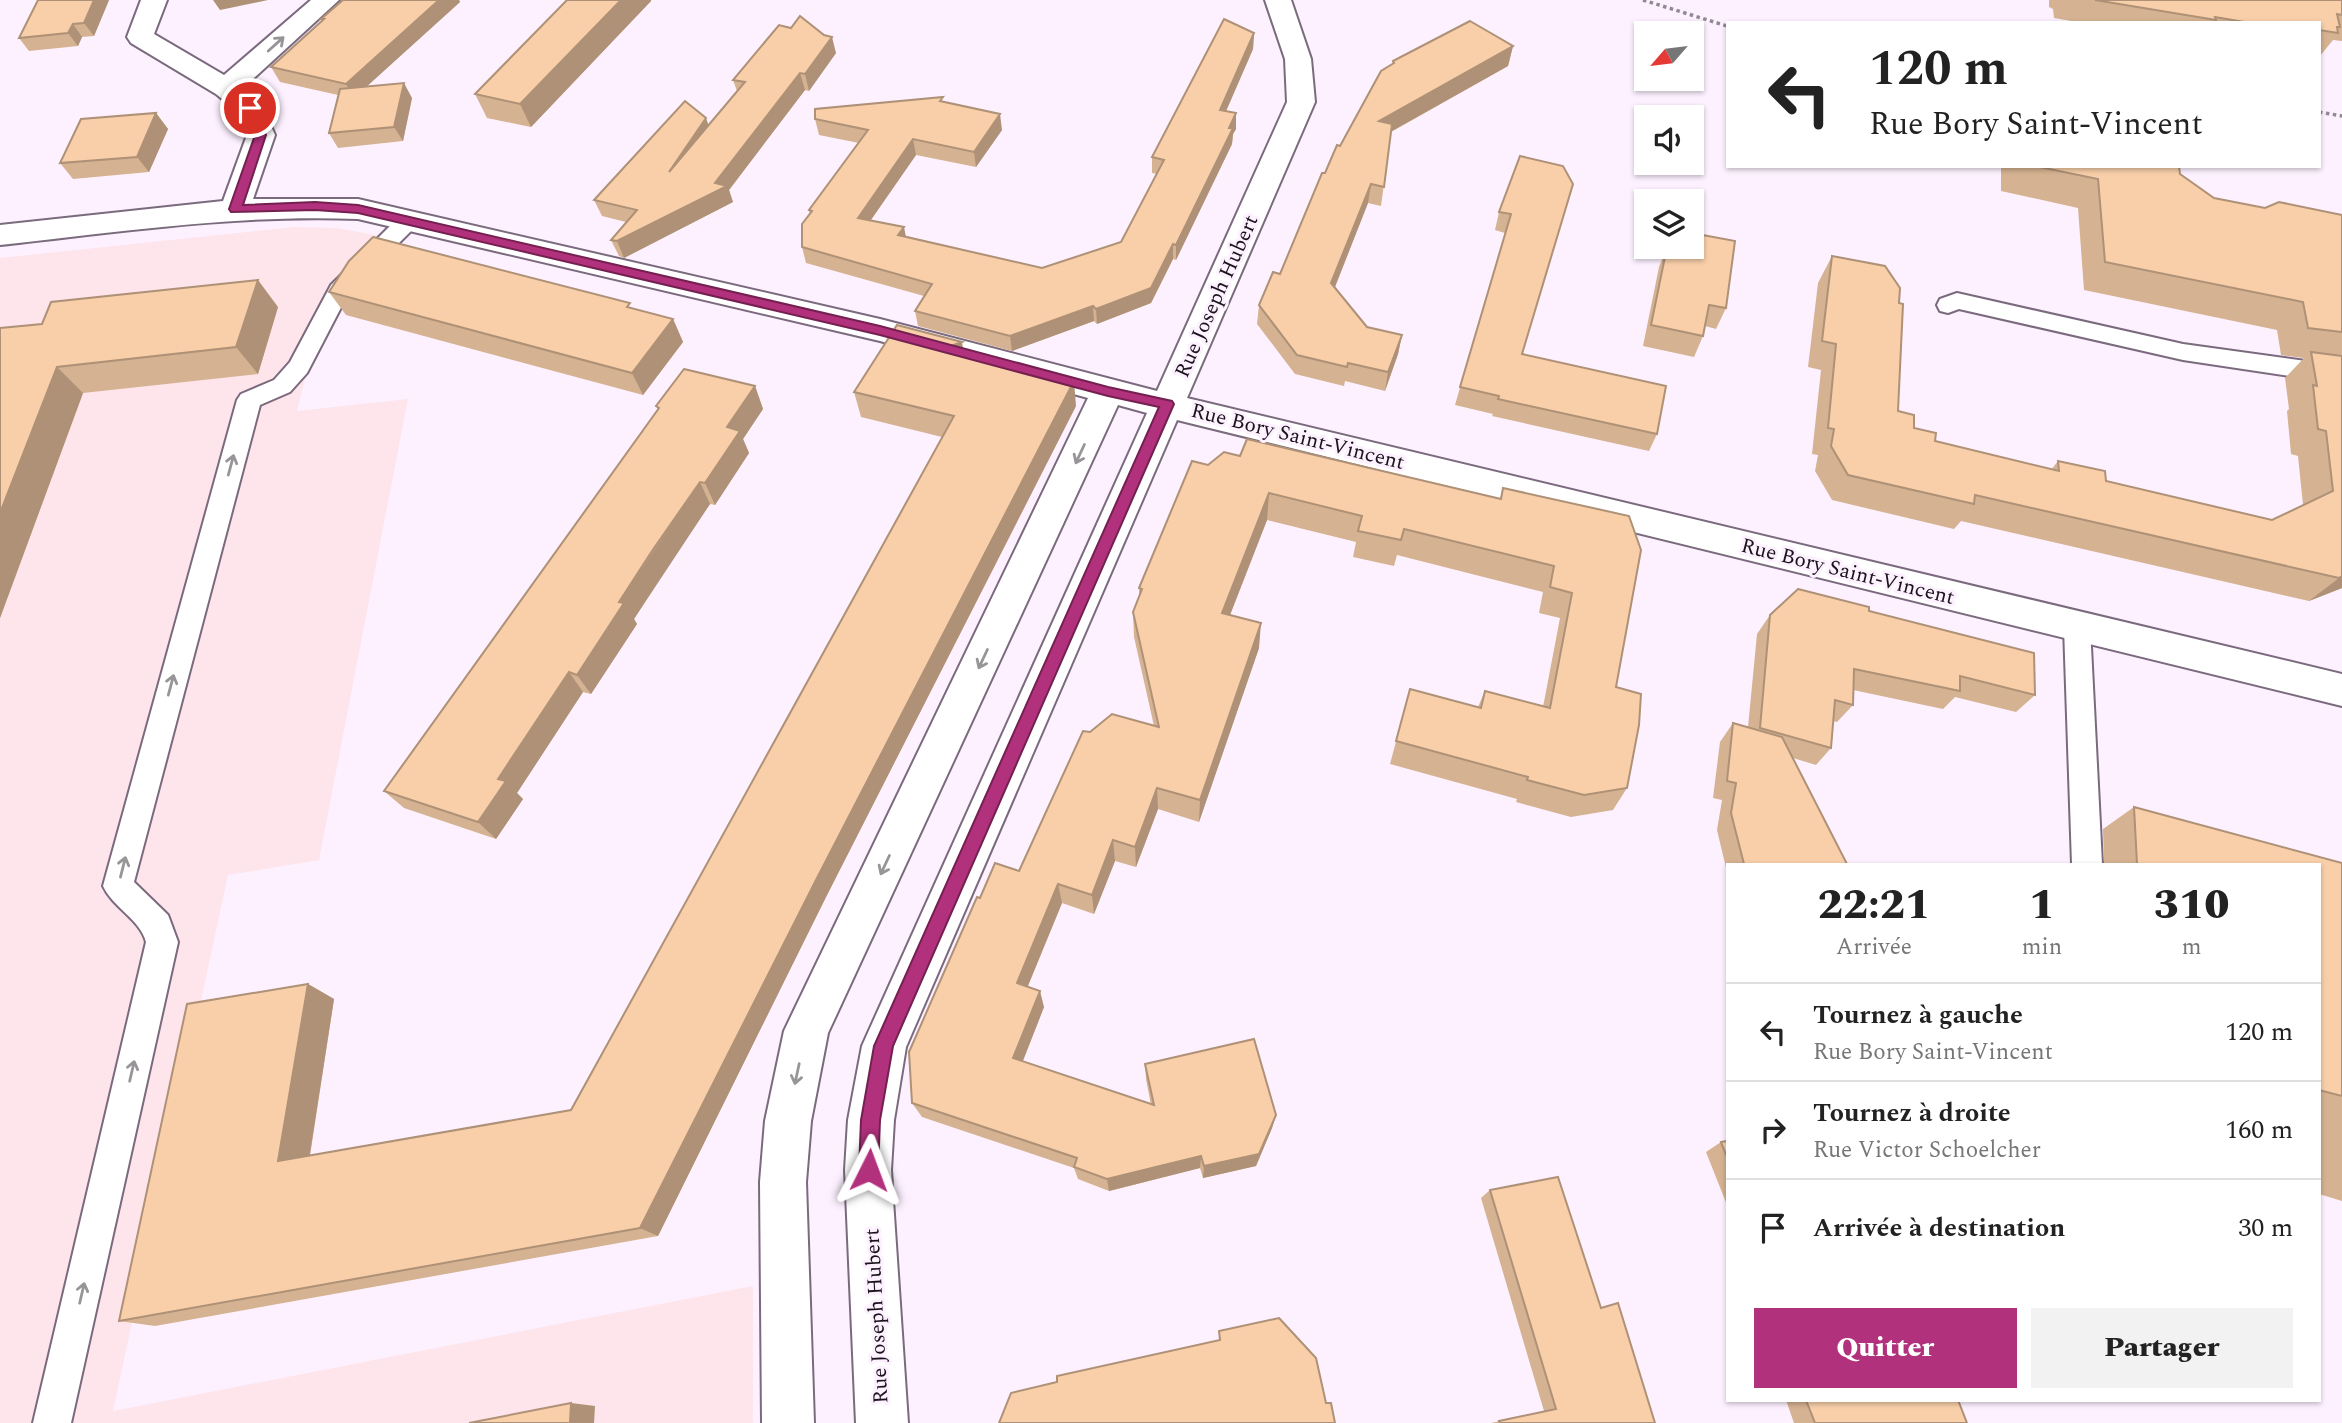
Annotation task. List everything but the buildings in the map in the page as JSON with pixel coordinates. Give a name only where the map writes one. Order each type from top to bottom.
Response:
[{"type":"street","points":[[154,0],[140,37],[226,88],[250,108],[261,135],[235,209]]},
{"type":"street","points":[[226,88],[326,0]]},
{"type":"street","name":"Rue Joseph Hubert","points":[[881,1423],[869,1170],[871,1120],[884,1046],[1301,102],[1298,59],[1278,0]]},
{"type":"street","name":"Rue Bory Saint-Vincent","points":[[0,235],[235,209],[358,209],[880,330],[1108,391],[2342,690]]},
{"type":"street","points":[[788,1423],[783,1182],[788,1121],[806,1031],[1108,391]]},
{"type":"lane","points":[[52,1423],[162,942],[157,925],[118,886],[248,400],[282,386],[299,367],[339,290],[409,220]]},
{"type":"lane","points":[[1948,305],[1957,301],[2183,352],[2342,375]]},
{"type":"lane","points":[[2077,627],[2087,863]]},
{"type":"path","points":[[1643,0],[1726,26]]},
{"type":"path","points":[[2321,113],[2342,116]]},
{"type":"shaded area","points":[[294,227],[337,228],[396,239],[354,282],[305,379],[297,411],[408,399],[319,860],[228,875],[113,1411],[753,1286],[753,1423],[0,1423],[0,258]]},
{"type":"route","points":[[250,108],[261,135],[235,209],[315,206],[358,209],[880,330],[1108,391],[1167,404],[884,1046],[871,1120],[869,1170]]}]
